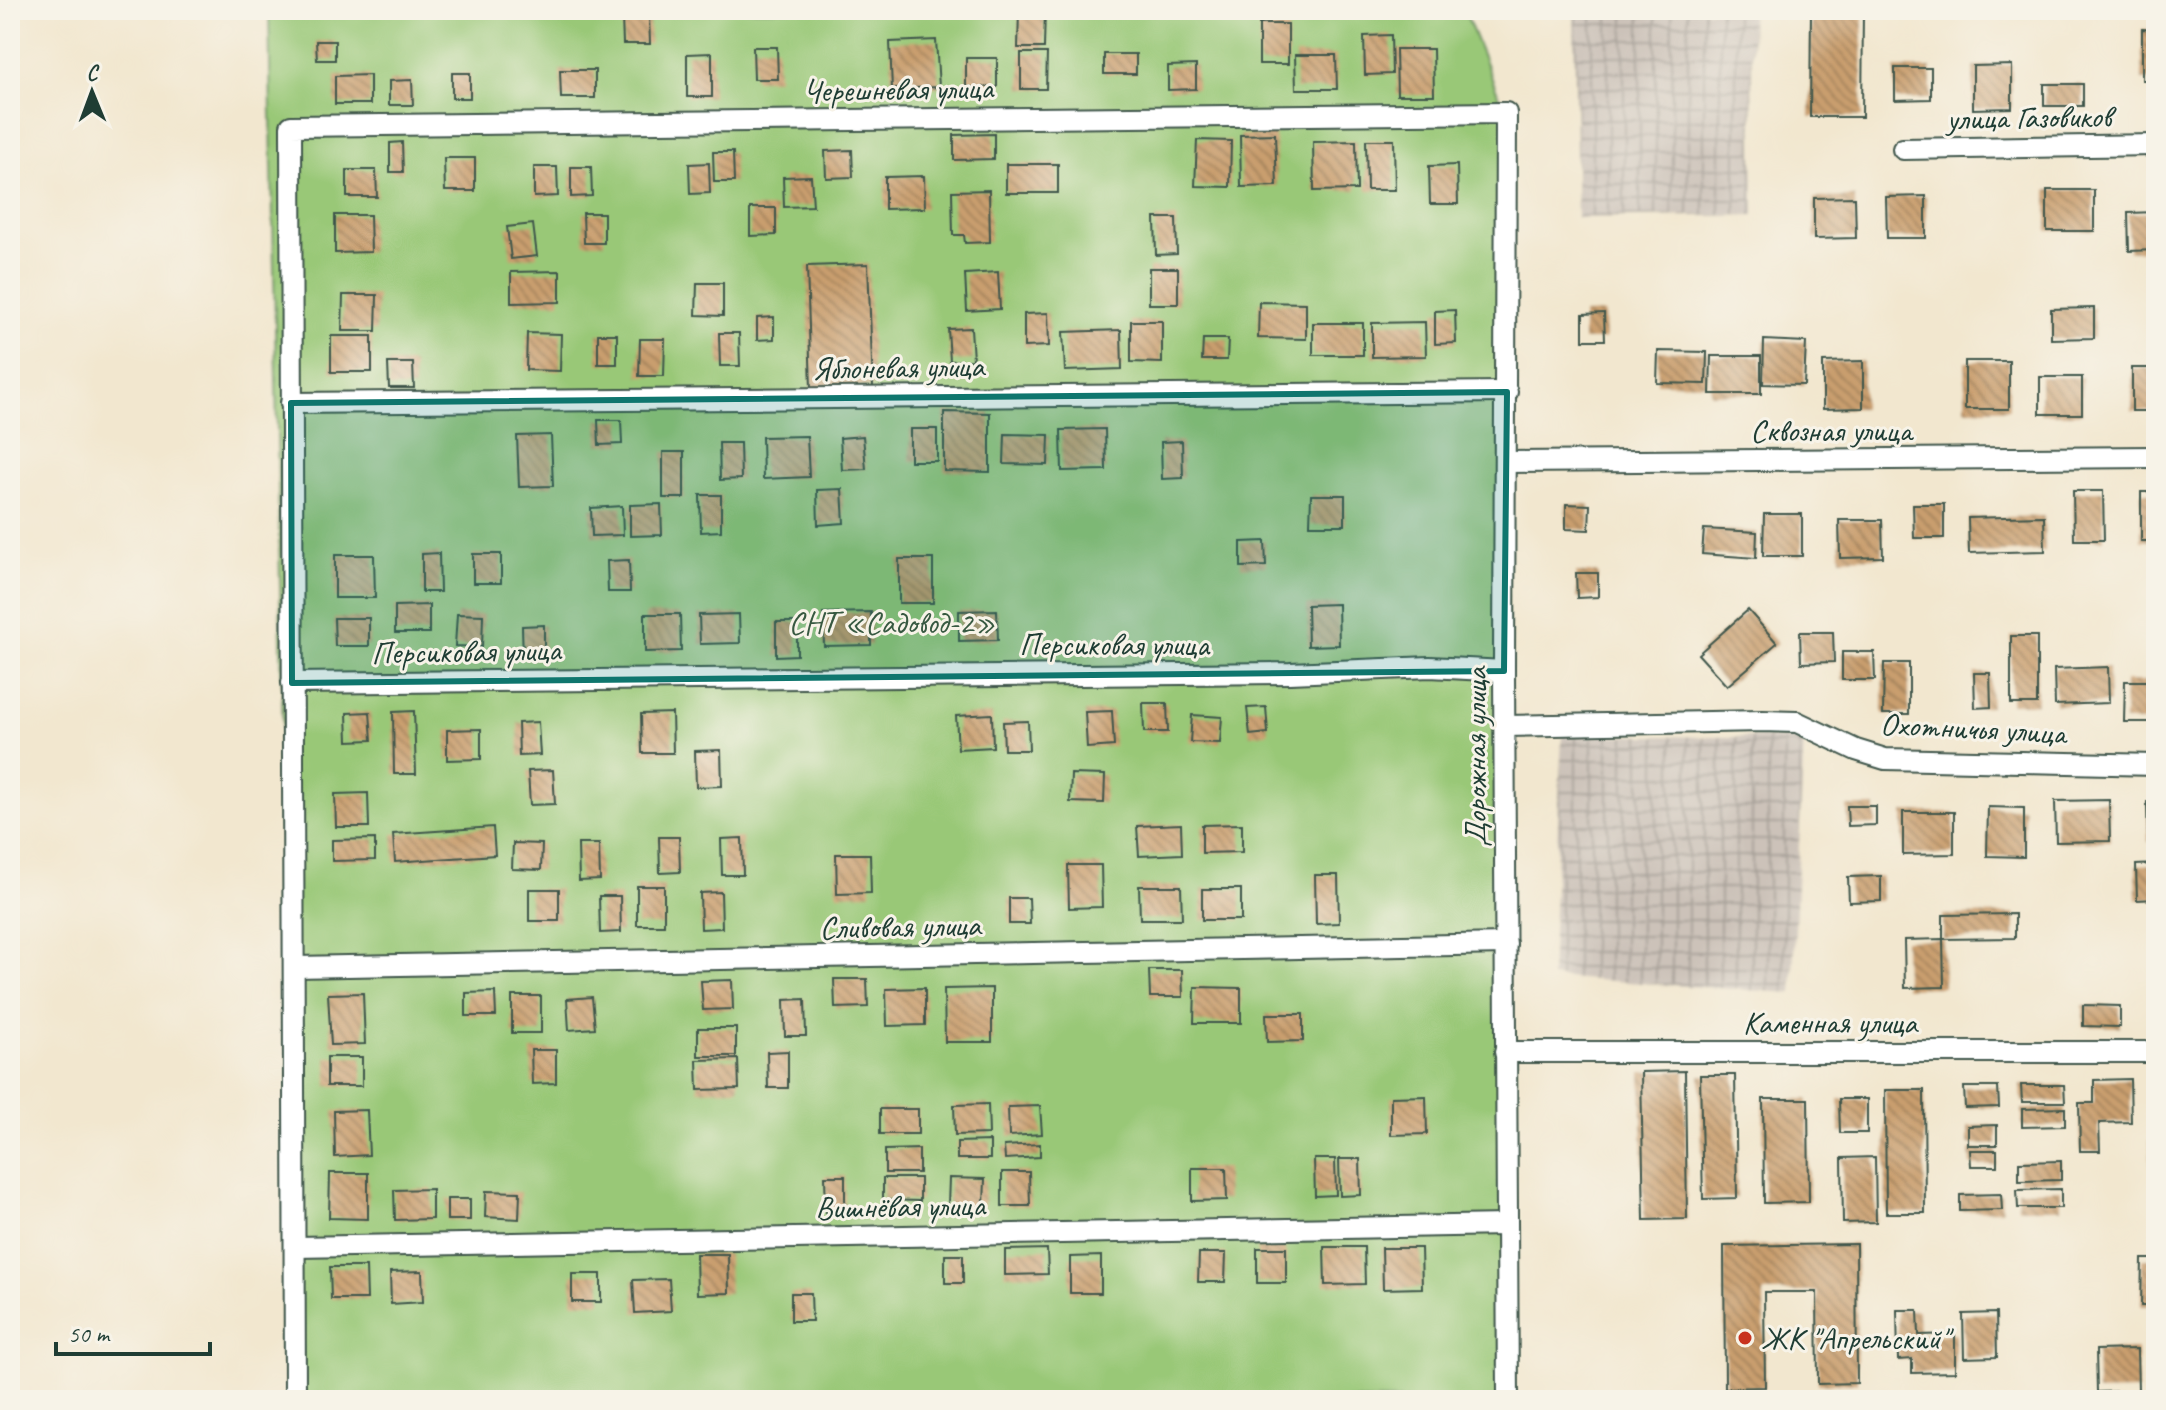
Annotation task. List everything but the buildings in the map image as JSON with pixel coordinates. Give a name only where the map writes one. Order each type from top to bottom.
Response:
[{"type":"street","name":"Черешневая улица","points":[[291,403],[291,126],[1506,113]]},
{"type":"street","name":"Дорожная улица","points":[[1506,113],[1504,726],[1508,1400]]},
{"type":"street","name":"улица Газовиков","points":[[1903,149],[2156,145]]},
{"type":"street","name":"Яблоневая улица","points":[[291,403],[1507,392]]},
{"type":"street","points":[[291,403],[295,1400]]},
{"type":"street","name":"Сквозная улица","points":[[1506,462],[2156,457]]},
{"type":"street","name":"Персиковая улица","points":[[292,683],[1290,673],[1430,667],[1504,671]]},
{"type":"street","name":"Охотничья улица","points":[[1504,726],[1797,722],[1856,750],[1885,759],[2156,765]]},
{"type":"street","name":"Сливовая улица","points":[[295,967],[1506,944]]},
{"type":"street","name":"Каменная улица","points":[[1505,1052],[2156,1052]]},
{"type":"street","name":"Вишнёвая улица","points":[[296,1247],[1506,1225]]},
{"type":"highlighted area","points":[[1507,392],[1504,671],[292,683],[291,403]]},
{"type":"shaded area","points":[[1574,10],[1751,10],[1754,215],[1577,218]]},
{"type":"shaded area","points":[[1562,735],[1804,738],[1792,993],[1551,977]]},
{"type":"green space","name":"СНТ «Садовод-2»","points":[[269,10],[1464,10],[1506,113],[1508,1400],[292,1400],[293,1270]]},
{"type":"place","name":"ЖК \"Апрельский\"","points":[[1745,1338]]}]
